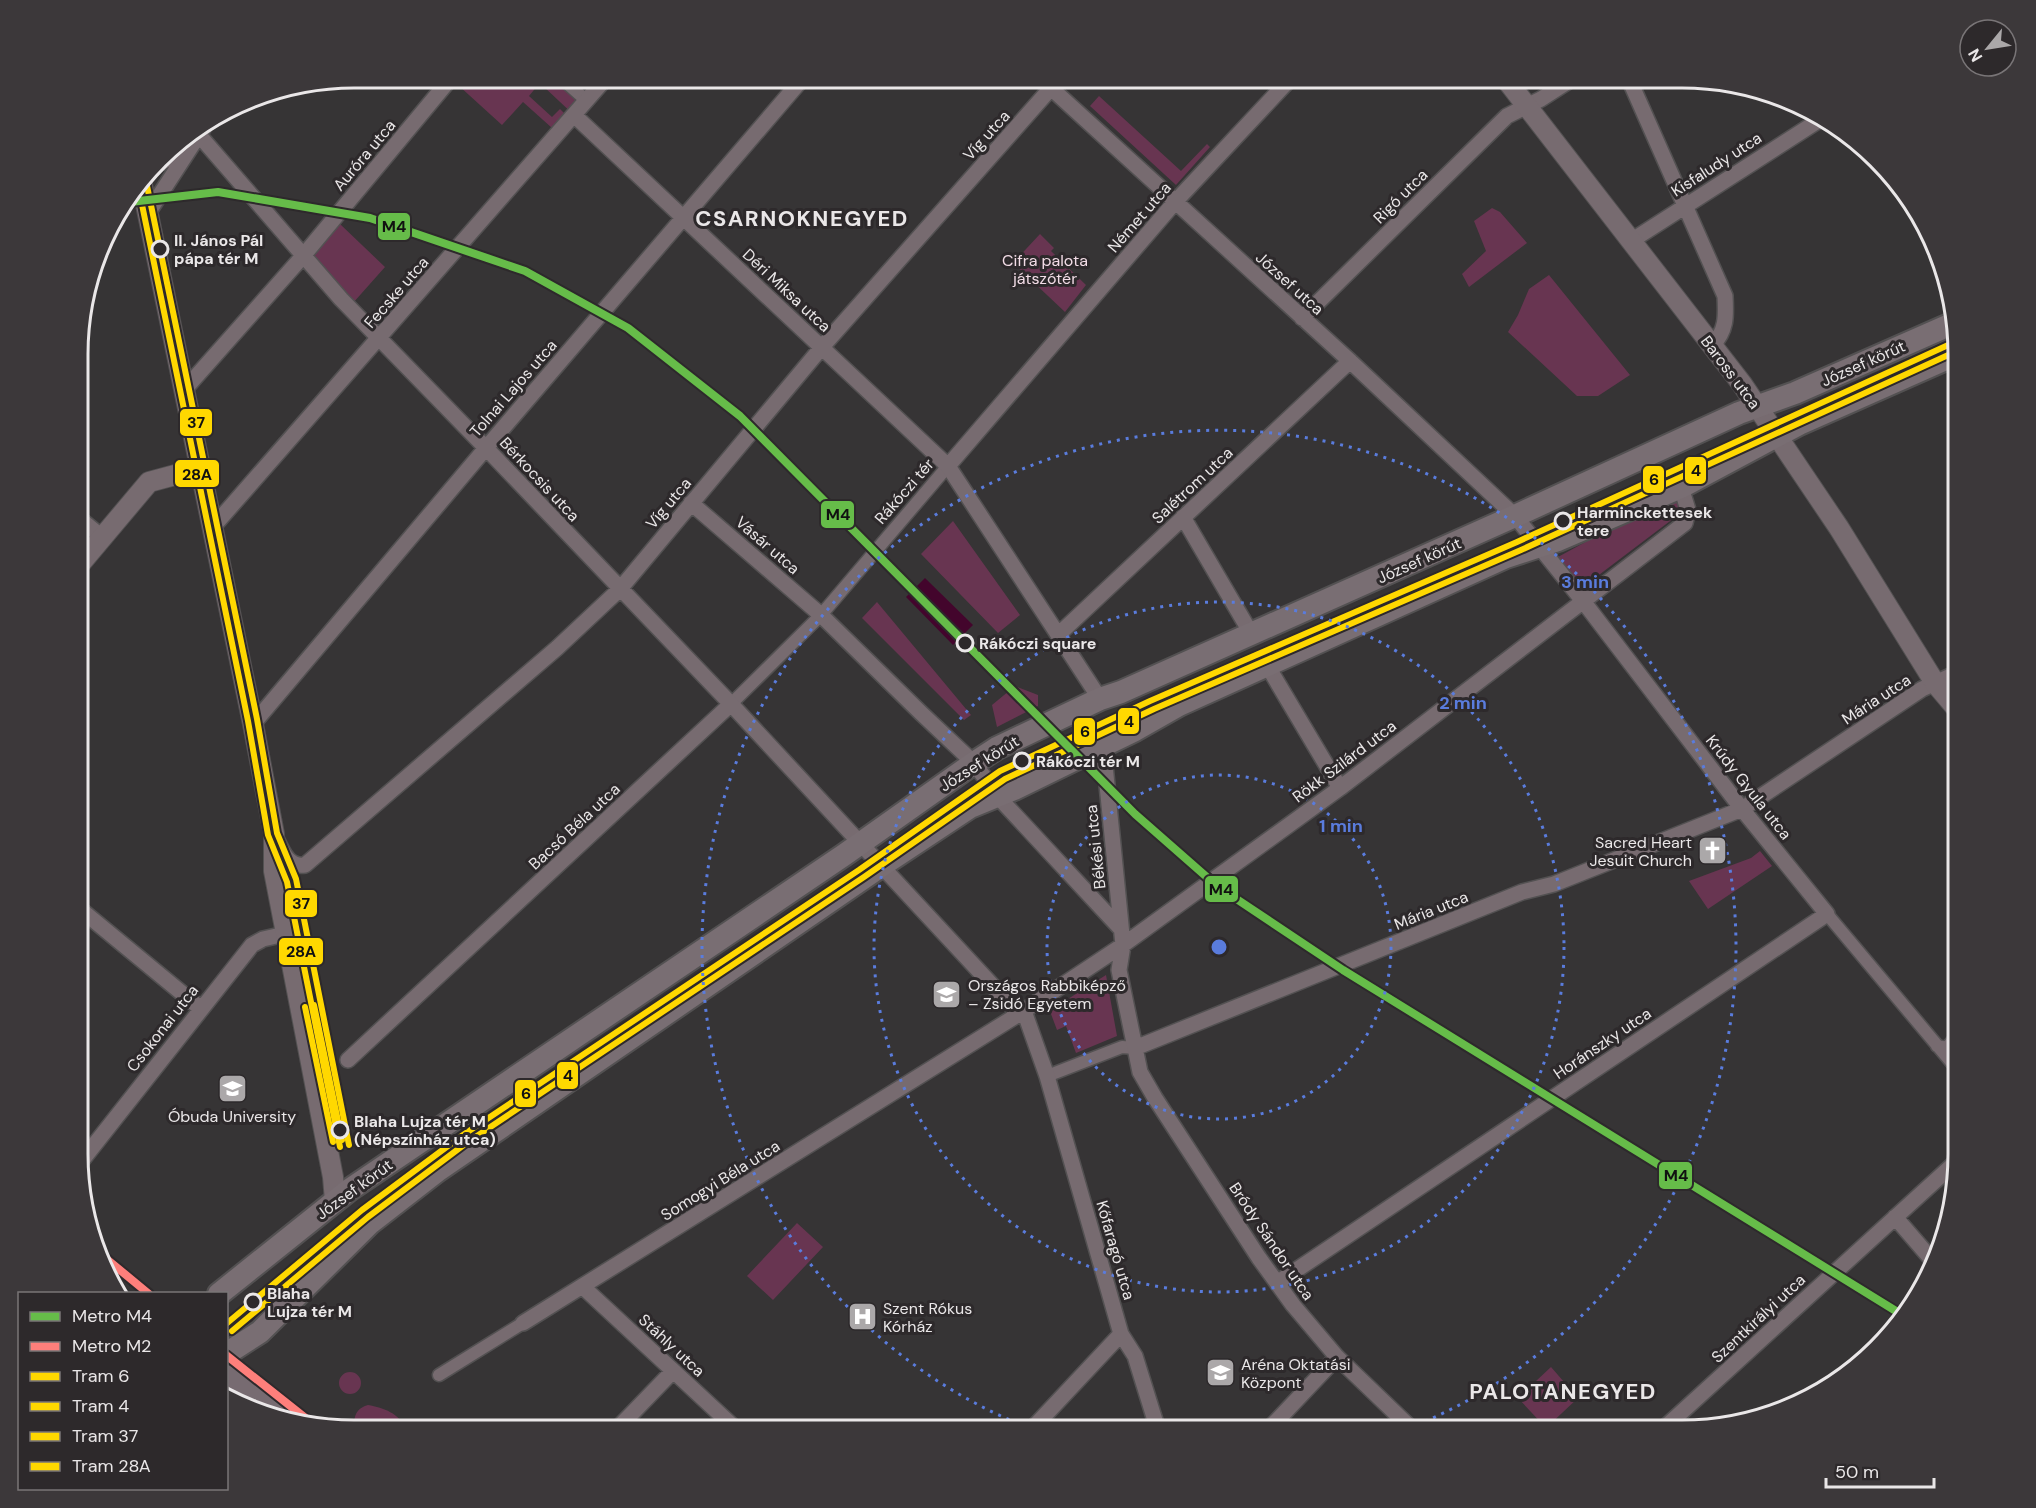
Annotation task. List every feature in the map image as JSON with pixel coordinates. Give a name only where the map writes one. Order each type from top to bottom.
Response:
[{"type":"main road","name":"József körút","points":[[220,1292],[335,1201],[860,844],[997,748],[1100,699],[1252,635],[1739,413],[1758,408],[1946,327]]},
{"type":"main road","name":"József körút","points":[[228,1353],[260,1332],[370,1223],[429,1177],[970,807],[1014,789],[1179,705],[1506,557],[1558,540],[1681,487],[1799,424],[1948,358]]},
{"type":"main road","points":[[228,1378],[258,1401]]},
{"type":"street","name":"Auróra utca","points":[[185,389],[303,256],[442,89]]},
{"type":"street","points":[[573,89],[587,101]]},
{"type":"street","name":"Fecske utca","points":[[212,528],[597,89]]},
{"type":"street","name":"Tolnai Lajos utca","points":[[253,724],[794,89]]},
{"type":"street","name":"Víg utca","points":[[274,834],[290,862],[305,866],[557,648],[620,589],[1041,89]]},
{"type":"street","name":"József utca","points":[[1053,89],[1515,516],[1539,546]]},
{"type":"street","name":"Német utca","points":[[948,466],[1175,202],[1281,89]]},
{"type":"street","name":"Baross utca","points":[[1514,89],[1758,408],[1839,528],[1935,683],[1948,698]]},
{"type":"street","name":"Rigó utca","points":[[1302,318],[1507,116],[1556,89]]},
{"type":"street","points":[[1634,89],[1725,296],[1727,317],[1723,332],[1712,346]]},
{"type":"street","name":"Déri Miksa utca","points":[[574,116],[948,466]]},
{"type":"street","name":"Kisfaludy utca","points":[[1631,241],[1814,124]]},
{"type":"street","name":"Bérkocsis utca","points":[[202,137],[378,340],[486,448],[731,704],[860,844],[1021,1012]]},
{"type":"street","points":[[148,213],[188,148]]},
{"type":"street","points":[[144,193],[274,834],[274,871],[333,1177],[335,1201]]},
{"type":"street","name":"Salétrom utca","points":[[1058,635],[1350,362]]},
{"type":"street","name":"Rákóczi tér","points":[[821,615],[948,466],[1100,699]]},
{"type":"street","points":[[88,554],[149,482],[201,468]]},
{"type":"street","points":[[1583,601],[1685,523],[1688,510],[1681,487]]},
{"type":"street","name":"Vásár utca","points":[[691,503],[821,615]]},
{"type":"street","points":[[1183,518],[1252,635]]},
{"type":"street","points":[[88,526],[102,537]]},
{"type":"street","name":"Krúdy Gyula utca","points":[[1539,546],[1742,809],[1827,914],[1947,1048]]},
{"type":"street","name":"Rökk Szilárd utca","points":[[1021,1012],[1123,945],[1340,788],[1583,601]]},
{"type":"street","points":[[821,615],[974,763],[988,779],[997,795],[1121,929]]},
{"type":"street","name":"Bacsó Béla utca","points":[[348,1060],[731,704],[821,615]]},
{"type":"street","points":[[1267,665],[1340,788]]},
{"type":"street","name":"Mária utca","points":[[1135,1048],[1522,892],[1554,884],[1742,809],[1922,689],[1948,677]]},
{"type":"street","name":"Békési utca","points":[[1103,745],[1123,945]]},
{"type":"street","name":"Horánszky utca","points":[[1277,1283],[1827,914]]},
{"type":"street","points":[[88,916],[200,1008]]},
{"type":"street","name":"Csokonai utca","points":[[88,1153],[252,945],[263,939],[285,934]]},
{"type":"street","name":"Bródy Sándor utca","points":[[1123,945],[1119,970],[1140,1072],[1155,1098],[1293,1305],[1336,1357],[1402,1420]]},
{"type":"street","name":"Kőfaragó utca","points":[[1021,1012],[1047,1076],[1121,1334],[1135,1356],[1155,1420]]},
{"type":"street","name":"Somogyi Béla utca","points":[[439,1375],[1021,1012]]},
{"type":"street","points":[[1047,1076],[1122,1047],[1135,1048]]},
{"type":"street","name":"Szentkirályi utca","points":[[1673,1420],[1947,1170]]},
{"type":"street","points":[[1895,1217],[1927,1254]]},
{"type":"street","name":"Stáhly utca","points":[[583,1287],[726,1420]]},
{"type":"street","points":[[1039,1420],[1121,1334]]},
{"type":"street","points":[[1277,1420],[1336,1357]]},
{"type":"street","points":[[626,1420],[673,1371]]},
{"type":"green space","points":[[462,89],[535,89],[529,96],[552,117],[560,109],[564,113],[552,128],[523,102],[502,125]]},
{"type":"green space","points":[[546,89],[573,89],[578,111],[575,116]]},
{"type":"green space","points":[[1099,96],[1181,171],[1207,144],[1210,147],[1176,185],[1090,106]]},
{"type":"green space","points":[[1492,208],[1500,212],[1527,243],[1469,287],[1462,274],[1486,251],[1474,221]]},
{"type":"green space","points":[[340,224],[385,267],[353,303],[311,258]]},
{"type":"green space","name":"Cifra palota játszótér","points":[[1040,234],[1054,248],[1051,251],[1086,285],[1065,312],[1013,263]]},
{"type":"green space","points":[[1549,275],[1630,375],[1598,396],[1577,396],[1508,332],[1529,289]]},
{"type":"green space","points":[[1677,492],[1682,512],[1583,587],[1558,557]]},
{"type":"green space","points":[[953,521],[1020,615],[998,633],[921,554]]},
{"type":"green space","points":[[877,602],[971,715],[964,720],[862,618]]},
{"type":"green space","points":[[1015,686],[1038,695],[1038,706],[997,727],[992,705]]},
{"type":"green space","points":[[1760,851],[1772,866],[1708,909],[1689,881],[1751,858]]},
{"type":"green space","points":[[1106,975],[1117,1036],[1076,1053],[1066,1026],[1057,1030],[1051,1014],[1052,1009]]},
{"type":"green space","points":[[797,1223],[823,1247],[773,1300],[747,1276]]},
{"type":"green space","points":[[1551,1367],[1578,1398],[1555,1420],[1539,1420],[1518,1398]]},
{"type":"green space","points":[[350,1372],[358,1375],[361,1383],[358,1391],[350,1394],[342,1391],[339,1383],[342,1375]]},
{"type":"green space","points":[[368,1405],[380,1408],[400,1420],[354,1420],[360,1408]]},
{"type":"shaded area","points":[[925,578],[973,625],[953,645],[906,597]]},
{"type":"tram line","name":"37","points":[[148,188],[257,719],[277,833],[296,879],[349,1145]]},
{"type":"tram line","name":"28A","points":[[141,197],[248,721],[268,835],[287,882],[340,1147]]},
{"type":"tram line","name":"6","points":[[228,1322],[362,1210],[460,1137],[859,870],[1000,771],[1150,701],[1517,542],[1947,345]]},
{"type":"tram line","name":"4","points":[[232,1331],[368,1217],[465,1144],[864,877],[1005,779],[1154,709],[1521,550],[1948,355]]},
{"type":"tram line","points":[[306,965],[314,1005]]},
{"type":"tram line","name":"6","points":[[314,1005],[342,1140]]},
{"type":"tram line","name":"4","points":[[305,1007],[333,1142]]},
{"type":"metro line","name":"M4","points":[[138,201],[218,192],[370,218],[525,271],[628,328],[740,416],[1135,814],[1217,886],[1343,970],[1895,1311]]},
{"type":"metro line","name":"M2","points":[[113,1264],[147,1292]]},
{"type":"metro line","name":"M2","points":[[228,1357],[299,1413]]},
{"type":"place","name":"II. János Pál pápa tér M","points":[[160,249]]},
{"type":"place","name":"Harminckettesek tere","points":[[1563,521]]},
{"type":"place","name":"Rákóczi square","points":[[965,643]]},
{"type":"place","name":"Rákóczi tér M","points":[[1022,761]]},
{"type":"place","name":"Sacred Heart Jesuit Church","points":[[1713,851]]},
{"type":"place","name":"Országos Rabbiképző – Zsidó Egyetem","points":[[947,994]]},
{"type":"place","name":"Óbuda University","points":[[232,1088]]},
{"type":"place","name":"Blaha Lujza tér M (Népszínház utca)","points":[[340,1130]]},
{"type":"place","name":"Blaha Lujza tér M","points":[[253,1302]]},
{"type":"place","name":"Szent Rókus Kórház","points":[[862,1317]]},
{"type":"place","name":"Aréna Oktatási Központ","points":[[1220,1373]]},
{"type":"district","name":"CSARNOKNEGYED","points":[[802,218]]},
{"type":"district","name":"PALOTANEGYED","points":[[1563,1391]]}]
